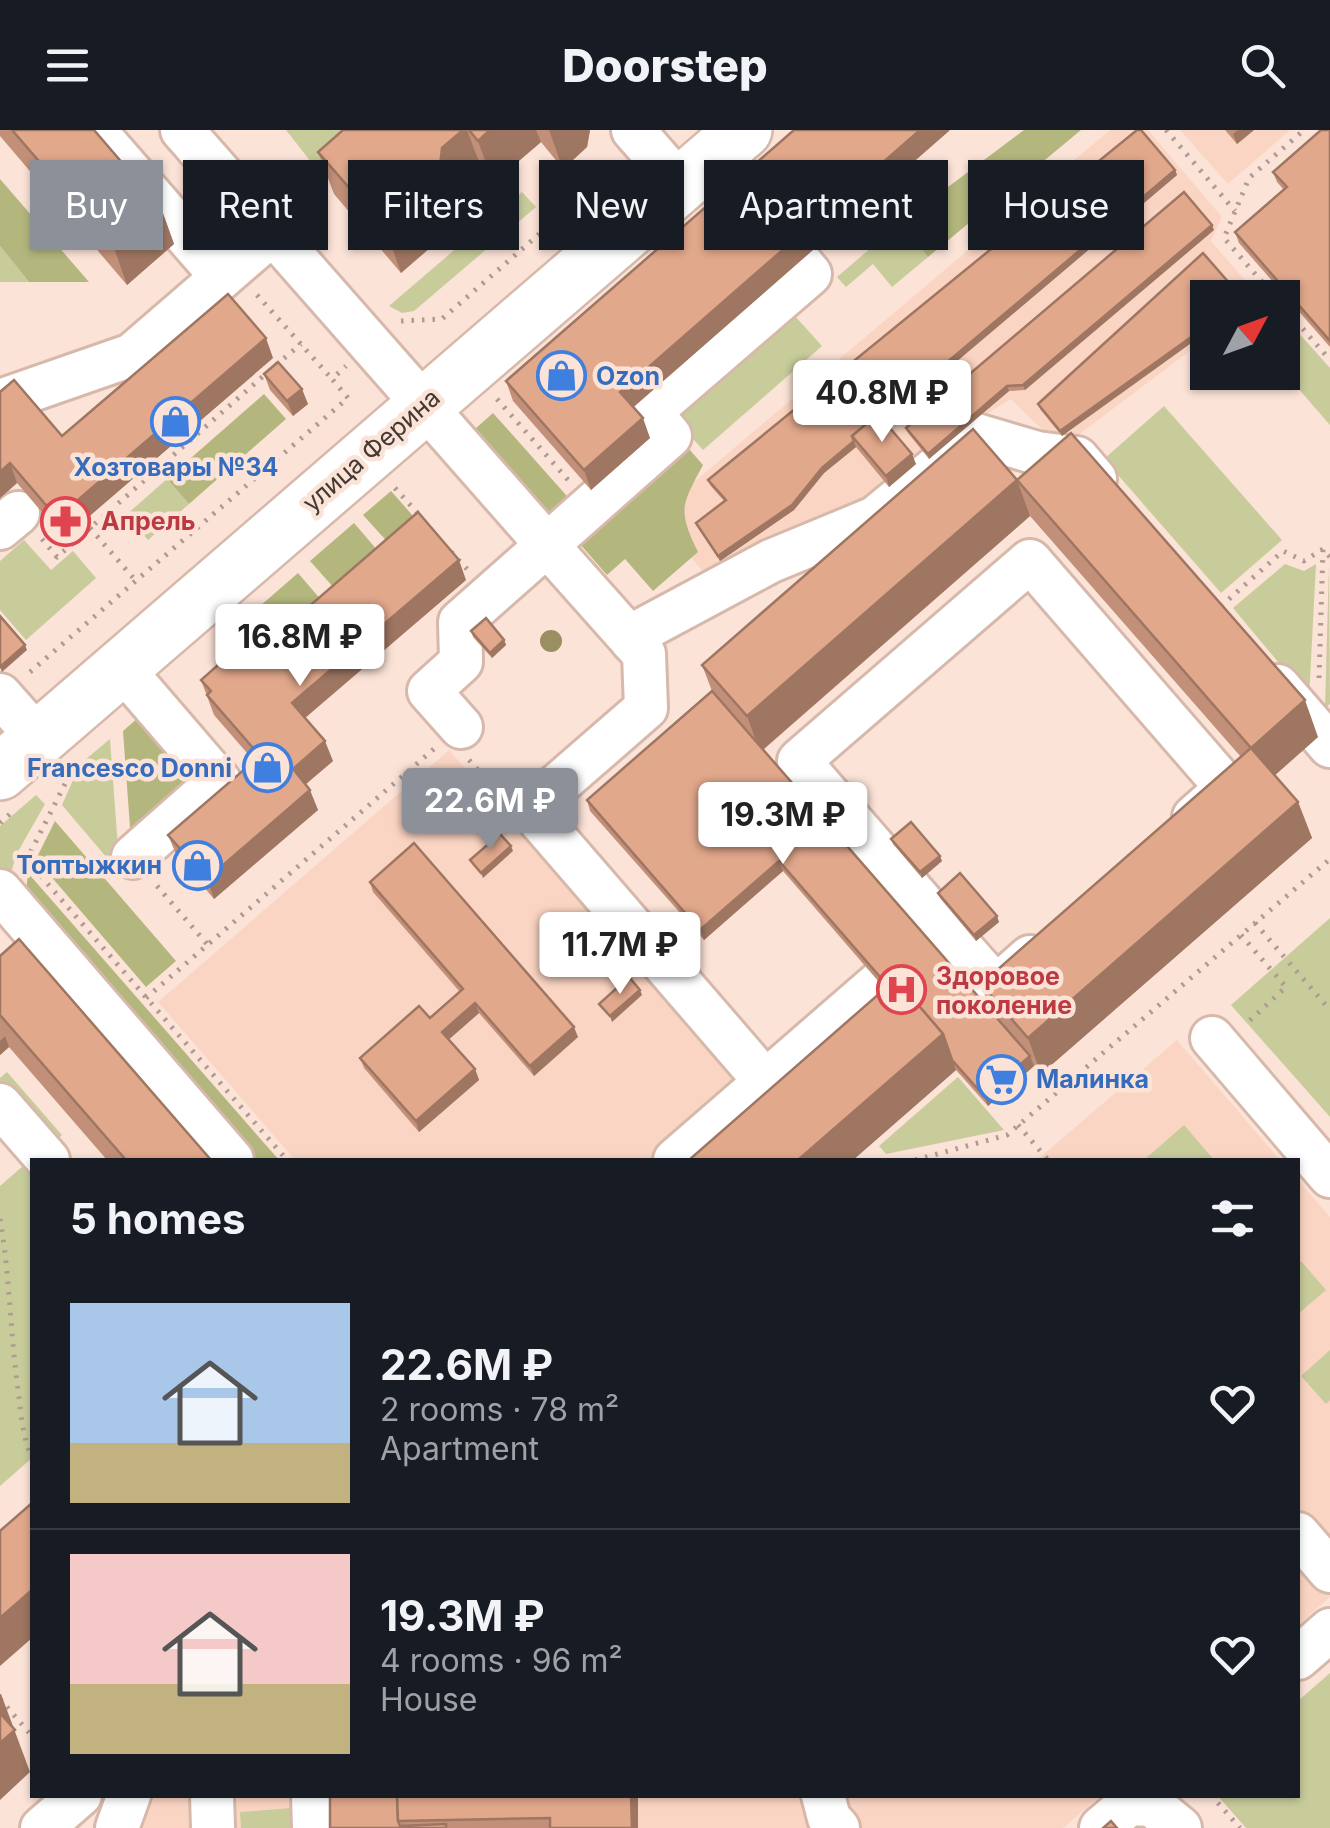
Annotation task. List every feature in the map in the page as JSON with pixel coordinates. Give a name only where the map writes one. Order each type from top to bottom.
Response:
[{"type":"main road","name":"улица Ферина","points":[[37,759],[121,667],[422,406],[704,176]]},
{"type":"street","points":[[94,130],[227,272]]},
{"type":"street","points":[[182,130],[208,160]]},
{"type":"street","points":[[638,136],[704,160]]},
{"type":"street","points":[[0,402],[132,355],[253,250]]},
{"type":"street","points":[[286,250],[644,654],[646,708],[530,809],[764,1081]]},
{"type":"street","points":[[455,732],[429,690],[462,662],[460,622],[670,436],[650,412],[810,274],[800,262]]},
{"type":"street","points":[[632,641],[644,629],[771,560],[875,518],[976,434],[1037,453],[1077,458],[1115,501]]},
{"type":"street","points":[[1054,937],[996,986],[935,935],[799,761],[1030,561],[1227,788],[1169,838]]},
{"type":"street","points":[[1254,660],[1330,746]]},
{"type":"street","points":[[121,667],[219,781],[132,857]]},
{"type":"street","points":[[15,684],[37,759]]},
{"type":"street","points":[[12,885],[230,1158]]},
{"type":"street","points":[[676,1158],[880,982]]},
{"type":"street","points":[[1228,1032],[1330,1176]]},
{"type":"street","points":[[0,1105],[46,1158]]},
{"type":"street","points":[[1300,1537],[1330,1571]]},
{"type":"street","points":[[1300,1656],[1330,1630]]},
{"type":"street","points":[[42,1828],[77,1798]]},
{"type":"street","points":[[117,1828],[128,1798]]},
{"type":"street","points":[[212,1798],[214,1828]]},
{"type":"street","points":[[313,1798],[314,1828]]},
{"type":"street","points":[[824,1798],[829,1818],[838,1828]]},
{"type":"street","points":[[1123,1809],[1152,1805],[1180,1828]]},
{"type":"path","points":[[1166,130],[1235,211]]},
{"type":"path","points":[[1260,280],[1224,238],[1249,178],[1304,130]]},
{"type":"path","points":[[398,321],[442,319],[638,136]]},
{"type":"path","points":[[15,684],[348,398],[227,272]]},
{"type":"path","points":[[1300,326],[1330,360]]},
{"type":"path","points":[[9,521],[58,557],[300,344]]},
{"type":"path","points":[[332,379],[353,359]]},
{"type":"path","points":[[492,393],[591,506]]},
{"type":"path","points":[[390,482],[428,526]]},
{"type":"path","points":[[90,528],[136,581]]},
{"type":"path","points":[[441,540],[466,568]]},
{"type":"path","points":[[1323,548],[1330,557]]},
{"type":"path","points":[[1221,606],[1283,552],[1304,560],[1323,548]]},
{"type":"path","points":[[1319,682],[1323,548]]},
{"type":"path","points":[[146,998],[455,732]]},
{"type":"path","points":[[37,759],[12,885],[146,998],[285,1158]]},
{"type":"path","points":[[132,857],[207,944]]},
{"type":"path","points":[[921,1158],[1008,1134],[1330,859]]},
{"type":"path","points":[[1255,923],[1330,1010]]},
{"type":"path","points":[[1228,1032],[1286,987],[1241,935]]},
{"type":"path","points":[[1018,1125],[1046,1158]]},
{"type":"path","points":[[0,1220],[7,1262],[12,1348],[30,1453]]},
{"type":"path","points":[[0,1699],[30,1734]]},
{"type":"path","points":[[1214,1798],[1240,1828]]},
{"type":"shaded area","points":[[1110,130],[1148,130],[1222,217],[1211,241],[1245,280],[1190,280],[1190,351],[1061,448],[1011,399],[980,418],[893,491],[706,575],[655,515],[968,250],[1144,250],[1144,160],[1075,160]]},
{"type":"shaded area","points":[[1180,130],[1290,130],[1228,184]]},
{"type":"shaded area","points":[[449,750],[743,1087],[661,1158],[293,1158],[158,1002]]},
{"type":"shaded area","points":[[1177,1040],[1278,1158],[1039,1158]]},
{"type":"shaded area","points":[[1300,1182],[1330,1217],[1330,1597],[1300,1623]]},
{"type":"shaded area","points":[[149,1798],[1098,1798],[1063,1828],[140,1828]]},
{"type":"green space","points":[[286,130],[344,130],[328,167],[328,160],[310,160]]},
{"type":"green space","points":[[1024,130],[1081,130],[1045,160],[984,160]]},
{"type":"green space","points":[[968,172],[968,224],[948,240],[948,187]]},
{"type":"green space","points":[[0,179],[30,214],[30,250],[61,250],[89,282],[29,282],[0,246]]},
{"type":"green space","points":[[522,192],[536,207],[519,221]]},
{"type":"green space","points":[[0,246],[29,282],[0,282]]},
{"type":"green space","points":[[454,250],[486,250],[414,311],[402,313],[389,306]]},
{"type":"green space","points":[[868,250],[922,250],[928,257],[892,287],[873,264],[846,287],[837,277]]},
{"type":"green space","points":[[794,315],[822,346],[703,450],[675,419]]},
{"type":"green space","points":[[1300,334],[1330,368],[1330,425],[1300,390]]},
{"type":"green space","points":[[264,394],[286,419],[189,504],[167,479]]},
{"type":"green space","points":[[1164,406],[1282,540],[1221,593],[1104,459]]},
{"type":"green space","points":[[493,413],[574,504],[547,528],[466,437]]},
{"type":"green space","points":[[682,441],[703,465],[685,507],[687,526],[698,552],[653,591],[625,559],[607,575],[573,536]]},
{"type":"green space","points":[[167,479],[189,504],[148,540],[126,515]]},
{"type":"green space","points":[[391,491],[421,525],[394,549],[363,515]]},
{"type":"green space","points":[[354,523],[384,558],[341,596],[310,561]]},
{"type":"green space","points":[[24,540],[51,570],[73,551],[96,578],[26,640],[0,610],[0,561]]},
{"type":"green space","points":[[1285,564],[1304,571],[1316,564],[1309,699],[1233,608]]},
{"type":"green space","points":[[1329,564],[1330,704],[1325,708]]},
{"type":"green space","points":[[298,573],[328,608],[282,648],[252,613]]},
{"type":"green space","points":[[138,718],[196,787],[131,841],[123,731]]},
{"type":"green space","points":[[110,739],[118,848],[107,858],[62,805],[80,764]]},
{"type":"green space","points":[[36,795],[45,804],[16,855],[7,889],[0,881],[0,826]]},
{"type":"green space","points":[[55,821],[176,961],[146,987],[36,859]]},
{"type":"green space","points":[[28,873],[277,1158],[250,1158],[25,900]]},
{"type":"green space","points":[[1330,918],[1330,1117],[1231,1005]]},
{"type":"green space","points":[[7,1072],[62,1135],[50,1146],[0,1090],[0,1078]]},
{"type":"green space","points":[[958,1077],[1004,1130],[886,1154],[879,1146]]},
{"type":"green space","points":[[1184,1125],[1212,1158],[1146,1158]]},
{"type":"green space","points":[[23,1166],[30,1175],[30,1460],[0,1486],[0,1186]]},
{"type":"green space","points":[[1300,1262],[1326,1290],[1300,1312]]},
{"type":"green space","points":[[1330,1350],[1330,1400],[1326,1404],[1301,1376]]},
{"type":"green space","points":[[1330,1673],[1330,1828],[1246,1828],[1220,1798],[1300,1798],[1300,1699]]},
{"type":"green space","points":[[291,1808],[293,1828],[241,1828],[240,1812]]},
{"type":"building","points":[[12,130],[94,130],[120,160],[38,160]]},
{"type":"building","points":[[343,130],[463,130],[442,148],[441,160],[348,160],[348,186],[318,152]]},
{"type":"building","points":[[469,130],[490,130],[478,141]]},
{"type":"building","points":[[794,130],[920,130],[886,160],[760,160]]},
{"type":"building","points":[[1141,130],[1175,170],[1144,196],[1144,160],[1100,160]]},
{"type":"building","points":[[1321,130],[1330,130],[1330,341],[1300,307],[1300,280],[1277,280],[1235,232],[1287,187],[1273,172]]},
{"type":"building","points":[[1184,192],[1212,225],[1023,385],[1007,386],[928,454],[906,428],[1116,250],[1144,250],[1144,226]]},
{"type":"building","points":[[704,208],[704,250],[783,250],[620,392],[643,418],[584,470],[506,381],[656,250],[684,250],[684,226]]},
{"type":"building","points":[[990,250],[1080,250],[881,418],[878,414],[852,436],[854,441],[822,468],[792,505],[718,556],[696,523],[726,500],[708,480]]},
{"type":"building","points":[[1203,253],[1227,280],[1190,280],[1190,338],[1060,431],[1038,404]]},
{"type":"building","points":[[228,294],[266,338],[57,518],[10,463],[0,472],[0,392],[14,380],[62,436]]},
{"type":"building","points":[[278,362],[302,389],[287,401],[264,374]]},
{"type":"building","points":[[878,414],[912,454],[886,476],[852,436]]},
{"type":"building","points":[[973,429],[1017,480],[747,716],[702,665]]},
{"type":"building","points":[[1071,433],[1305,700],[1251,748],[1017,480]]},
{"type":"building","points":[[418,512],[459,560],[292,703],[325,741],[293,769],[310,790],[207,879],[168,835],[260,756],[207,695],[211,691],[201,680],[236,649],[246,661]]},
{"type":"building","points":[[0,616],[25,645],[0,667]]},
{"type":"building","points":[[486,618],[504,640],[490,653],[471,631]]},
{"type":"building","points":[[712,691],[1030,1056],[984,1096],[952,1060],[943,1034],[896,979],[888,986],[779,861],[700,930],[587,800]]},
{"type":"building","points":[[1251,748],[1298,802],[1028,1038],[981,984]]},
{"type":"building","points":[[911,822],[940,856],[920,872],[891,839]]},
{"type":"building","points":[[500,834],[511,846],[481,873],[470,860]]},
{"type":"building","points":[[414,843],[574,1027],[530,1066],[475,1003],[442,1032],[475,1069],[416,1121],[360,1058],[419,1006],[430,1018],[463,989],[370,882]]},
{"type":"building","points":[[960,873],[997,916],[974,935],[938,893]]},
{"type":"building","points":[[19,939],[209,1158],[124,1158],[0,1015],[0,956]]},
{"type":"building","points":[[629,977],[640,990],[610,1016],[599,1004]]},
{"type":"building","points":[[896,979],[943,1034],[800,1158],[691,1158]]},
{"type":"building","points":[[30,1505],[30,1592],[0,1618],[0,1531]]},
{"type":"building","points":[[0,1713],[15,1730],[0,1743]]},
{"type":"building","points":[[330,1798],[397,1798],[400,1826],[446,1824],[446,1828],[330,1828]]},
{"type":"building","points":[[397,1798],[631,1798],[632,1828],[550,1828],[550,1818],[398,1821]]},
{"type":"place","name":"Ozon","points":[[561,376]]},
{"type":"place","name":"Хозтовары №34","points":[[176,421]]},
{"type":"place","name":"Апрель","points":[[66,521]]},
{"type":"place","name":"Francesco Donni","points":[[267,768]]},
{"type":"place","name":"Топтыжкин","points":[[197,865]]},
{"type":"place","name":"Здоровое поколение","points":[[901,990]]},
{"type":"place","name":"Малинка","points":[[1001,1079]]}]
